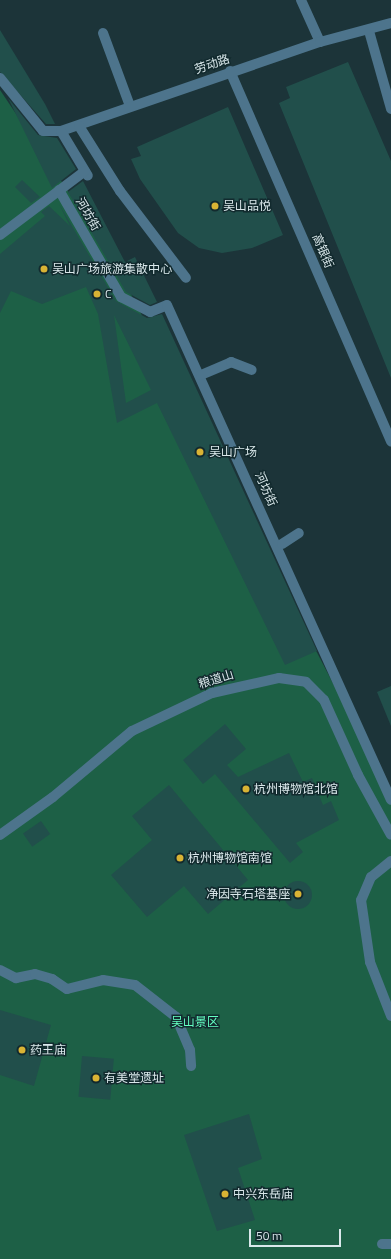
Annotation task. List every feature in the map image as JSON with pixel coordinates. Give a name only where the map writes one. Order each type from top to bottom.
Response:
[{"type":"street","points":[[301,0],[320,42]]},
{"type":"street","name":"劳动路","points":[[0,78],[43,131],[61,132],[230,71],[320,42],[369,31],[391,24]]},
{"type":"street","points":[[369,31],[391,109]]},
{"type":"street","points":[[103,33],[130,106]]},
{"type":"street","name":"高银街","points":[[230,71],[391,442]]},
{"type":"street","points":[[79,126],[120,191],[186,278]]},
{"type":"street","points":[[0,235],[59,190],[87,174],[61,132]]},
{"type":"street","name":"河坊街","points":[[59,190],[121,297],[150,312],[168,306],[201,376],[391,800]]},
{"type":"street","points":[[201,376],[230,362],[252,370]]},
{"type":"street","points":[[282,544],[299,533]]},
{"type":"street","name":"粮道山","points":[[0,835],[47,802],[132,731],[212,693],[279,678],[306,682],[324,700],[358,775],[391,835]]},
{"type":"street","points":[[391,861],[371,877],[361,900],[370,962],[391,1016]]},
{"type":"street","points":[[0,970],[16,978],[34,974],[52,979],[67,990],[103,980],[135,985],[176,1017],[190,1050],[191,1066]]},
{"type":"green space","name":"吴山景区","points":[[0,90],[109,252],[391,795],[391,1259],[0,1259]]},
{"type":"building","points":[[0,30],[45,104],[55,124],[46,124],[0,72]]},
{"type":"building","points":[[348,62],[391,161],[391,378],[279,103],[290,98],[286,87]]},
{"type":"building","points":[[8,98],[38,135],[57,138],[76,169],[52,188]]},
{"type":"building","name":"吴山品悦","points":[[228,107],[283,235],[252,248],[222,253],[199,248],[178,233],[140,179],[131,159],[141,156],[137,147]]},
{"type":"building","points":[[22,180],[40,197],[31,203],[15,187]]},
{"type":"building","points":[[83,181],[125,262],[135,257],[157,302],[150,305],[126,292],[68,192]]},
{"type":"building","name":"吴山广场","points":[[59,204],[116,301],[147,318],[162,314],[317,651],[285,665],[157,403],[117,423],[98,314],[86,287],[42,304],[11,291],[0,313],[0,254],[45,216],[41,212],[49,206],[70,226]],"holes":[[[114,315],[151,390],[126,403]]]},
{"type":"building","points":[[391,686],[391,726],[377,692]]},
{"type":"building","name":"杭州博物馆北馆","points":[[225,724],[246,749],[227,765],[238,777],[289,753],[303,782],[312,778],[323,805],[331,801],[339,820],[296,843],[303,852],[290,863],[215,774],[203,784],[183,760]]},
{"type":"building","name":"杭州博物馆南馆","points":[[169,785],[248,880],[208,914],[184,886],[147,917],[111,875],[152,840],[132,816]]},
{"type":"building","points":[[41,821],[50,834],[32,847],[23,834]]},
{"type":"building","name":"净因寺石塔基座","points":[[298,881],[308,885],[312,895],[308,905],[298,909],[288,905],[284,895],[288,885]]},
{"type":"building","name":"药王庙","points":[[0,1010],[51,1025],[34,1086],[0,1075]]},
{"type":"building","name":"有美堂遗址","points":[[82,1056],[114,1059],[110,1100],[78,1097]]},
{"type":"building","name":"中兴东岳庙","points":[[249,1114],[262,1159],[238,1168],[255,1220],[217,1231],[184,1135]]},
{"type":"place","name":"吴山品悦","points":[[215,206]]},
{"type":"place","name":"吴山广场旅游集散中心","points":[[44,269]]},
{"type":"place","name":"C","points":[[97,294]]},
{"type":"place","name":"吴山广场","points":[[200,452]]},
{"type":"place","name":"杭州博物馆北馆","points":[[246,789]]},
{"type":"place","name":"杭州博物馆南馆","points":[[180,858]]},
{"type":"place","name":"净因寺石塔基座","points":[[298,894]]},
{"type":"place","name":"药王庙","points":[[22,1050]]},
{"type":"place","name":"有美堂遗址","points":[[96,1078]]},
{"type":"place","name":"中兴东岳庙","points":[[225,1194]]}]
